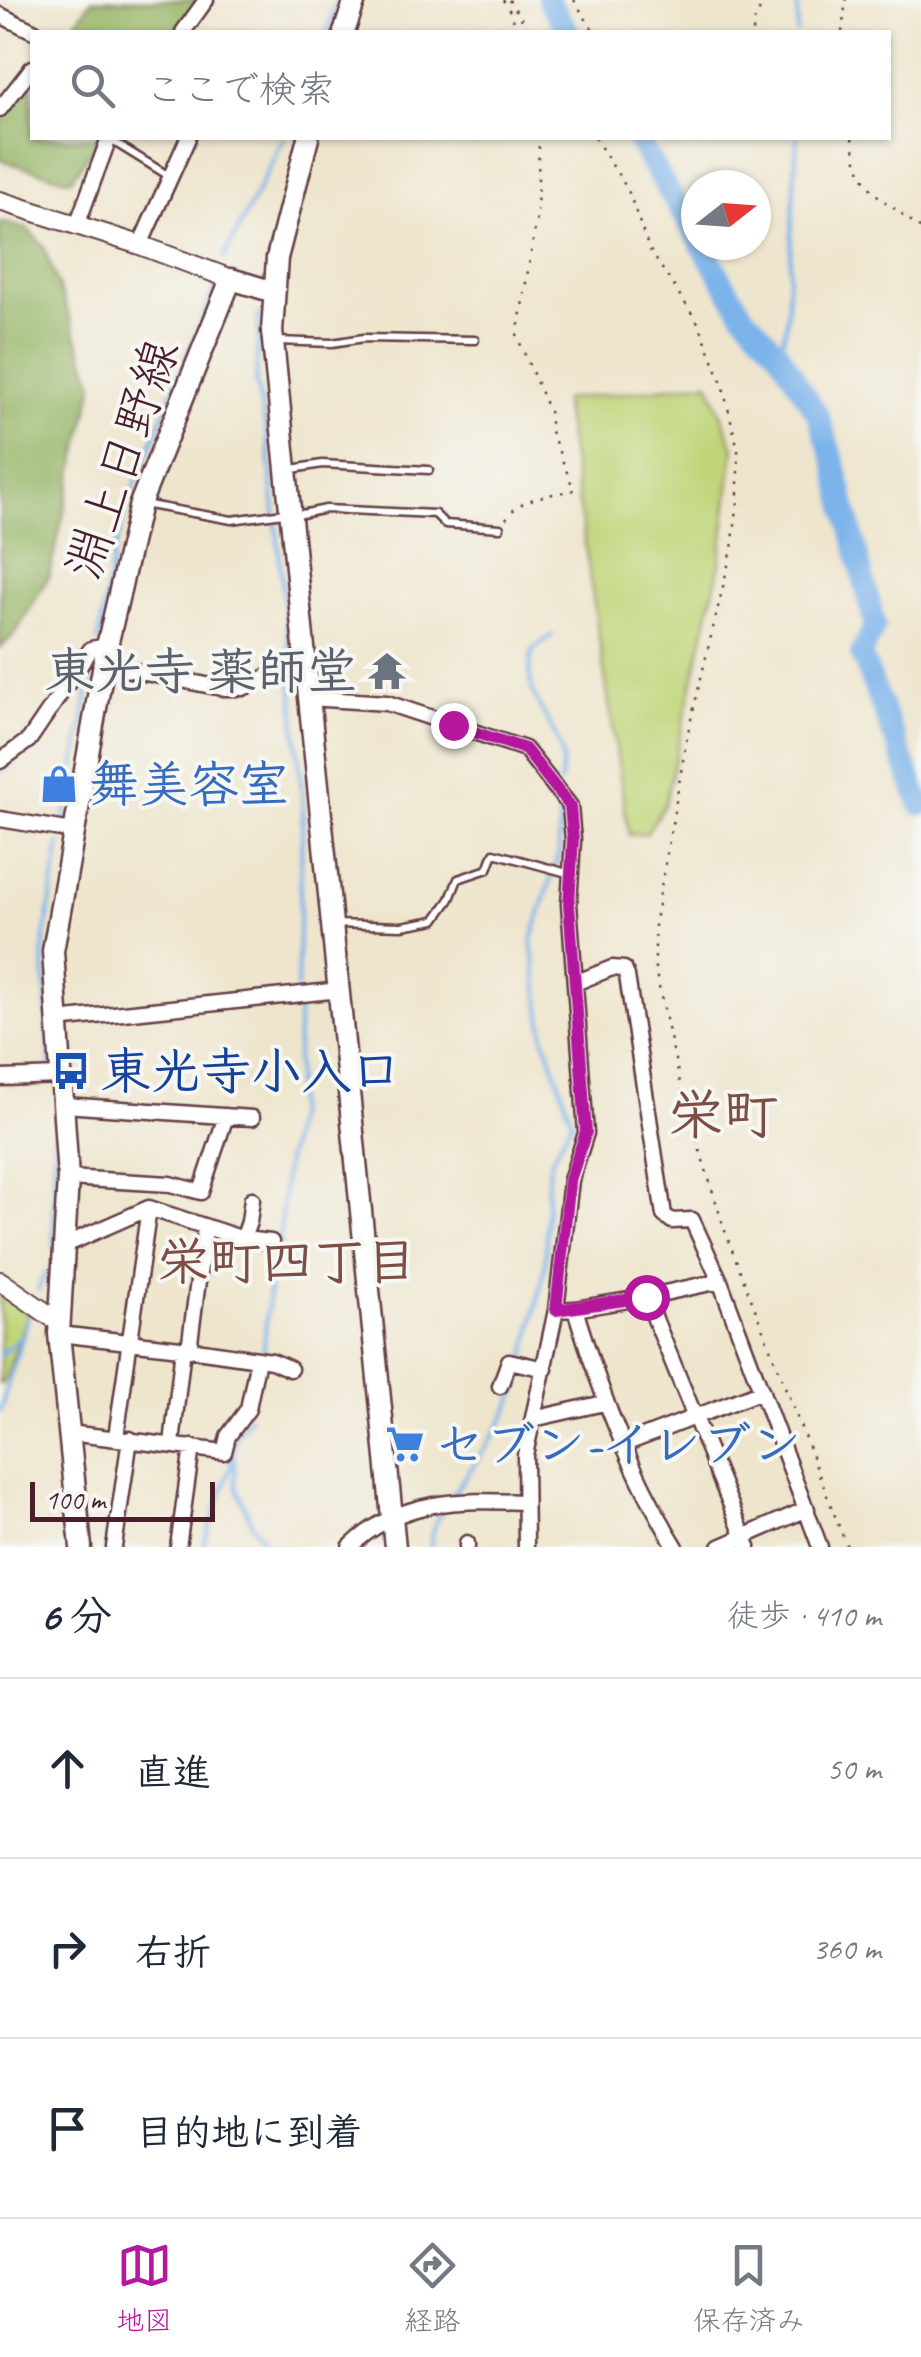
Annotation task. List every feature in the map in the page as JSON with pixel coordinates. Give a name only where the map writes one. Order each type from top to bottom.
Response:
[{"type":"main road","points":[[345,30],[355,0]]},
{"type":"main road","points":[[307,140],[283,229],[274,292],[273,341],[396,1547]]},
{"type":"main road","points":[[231,279],[274,292]]},
{"type":"main road","name":"淵上日野線","points":[[81,1547],[59,1328],[68,1178],[53,951],[106,655],[140,504],[231,279]]},
{"type":"street","points":[[12,0],[3,16],[32,30]]},
{"type":"street","points":[[184,30],[206,0]]},
{"type":"street","points":[[0,110],[30,71]]},
{"type":"street","points":[[78,225],[107,140]]},
{"type":"street","points":[[140,246],[187,140]]},
{"type":"street","points":[[0,201],[231,279]]},
{"type":"street","points":[[0,761],[29,740],[91,649],[222,688],[244,688],[305,659]]},
{"type":"street","points":[[309,698],[387,704],[525,749],[570,806],[573,840],[565,873],[586,1132],[570,1180],[556,1310],[532,1366],[533,1418],[526,1455],[524,1502],[526,1547]]},
{"type":"street","points":[[0,819],[72,831]]},
{"type":"street","points":[[576,983],[612,968],[624,970],[664,1214],[672,1221],[692,1220],[720,1281],[820,1547]]},
{"type":"street","points":[[57,1020],[340,990]]},
{"type":"street","points":[[0,1078],[62,1076]]},
{"type":"street","points":[[64,1106],[252,1118]]},
{"type":"street","points":[[68,1178],[170,1184],[201,1192],[226,1116]]},
{"type":"street","points":[[243,1239],[250,1222],[252,1199]]},
{"type":"street","points":[[65,1245],[150,1208],[243,1239],[271,1242]]},
{"type":"street","points":[[114,1547],[130,1342],[150,1208]]},
{"type":"street","points":[[172,1444],[205,1228]]},
{"type":"street","points":[[556,1310],[720,1281]]},
{"type":"street","points":[[0,1282],[59,1328],[258,1359],[290,1369]]},
{"type":"street","points":[[646,1297],[746,1542]]},
{"type":"street","points":[[574,1309],[604,1403],[651,1506],[676,1547]]},
{"type":"street","points":[[69,1433],[224,1452],[228,1436],[248,1409],[258,1359]]},
{"type":"street","points":[[500,1386],[509,1361],[532,1366]]},
{"type":"street","points":[[622,1445],[762,1391]]},
{"type":"street","points":[[533,1418],[604,1403]]},
{"type":"street","points":[[178,1547],[192,1447]]},
{"type":"street","points":[[350,1547],[372,1528],[392,1518],[439,1504],[455,1500],[524,1502]]},
{"type":"street","points":[[720,1547],[746,1542],[807,1509]]},
{"type":"lane","points":[[111,140],[169,176]]},
{"type":"lane","points":[[273,341],[332,344],[364,338],[475,340]]},
{"type":"lane","points":[[286,470],[322,464],[429,470]]},
{"type":"lane","points":[[140,504],[232,520],[326,509],[435,514],[444,524],[500,528]]},
{"type":"lane","points":[[333,924],[402,926],[434,920],[458,878],[488,870],[494,852],[565,873]]},
{"type":"path","points":[[502,0],[514,30]]},
{"type":"path","points":[[509,0],[529,30]]},
{"type":"path","points":[[574,0],[593,30]]},
{"type":"path","points":[[753,30],[765,0]]},
{"type":"path","points":[[842,30],[846,0]]},
{"type":"path","points":[[500,528],[510,511],[531,500],[574,490],[550,429],[550,414],[516,336],[537,217],[539,140]]},
{"type":"path","points":[[596,140],[628,190],[649,249],[699,324],[722,383],[738,449],[738,500],[732,549],[688,732],[655,921],[654,970],[683,1096],[720,1218],[847,1547]]},
{"type":"path","points":[[852,140],[870,191],[921,229]]},
{"type":"green space","points":[[92,0],[199,0],[175,30],[70,30]]},
{"type":"green space","points":[[30,84],[30,140],[100,140],[70,180],[0,160],[0,124]]},
{"type":"green space","points":[[0,222],[28,229],[44,247],[94,384],[49,576],[15,634],[0,648]]},
{"type":"green space","points":[[709,382],[734,448],[720,563],[665,803],[646,834],[629,835],[563,400]]},
{"type":"green space","points":[[0,1297],[6,1297],[28,1314],[0,1384]]},
{"type":"waterway","points":[[328,30],[338,0]]},
{"type":"waterway","points":[[548,0],[568,30]]},
{"type":"waterway","points":[[797,30],[798,0]]},
{"type":"waterway","points":[[224,258],[283,140]]},
{"type":"waterway","points":[[637,140],[681,211]]},
{"type":"waterway","points":[[779,353],[786,327],[797,140]]},
{"type":"waterway","points":[[710,260],[742,312],[779,353],[818,415],[835,464],[875,625],[861,654],[921,805]]},
{"type":"waterway","points":[[98,642],[113,557],[129,500],[215,287]]},
{"type":"waterway","points":[[259,314],[256,382],[267,434],[290,660]]},
{"type":"waterway","points":[[552,635],[533,650],[530,680],[561,750],[560,783]]},
{"type":"waterway","points":[[64,824],[96,651]]},
{"type":"waterway","points":[[0,771],[38,736],[92,672]]},
{"type":"waterway","points":[[291,673],[303,804],[297,988]]},
{"type":"waterway","points":[[525,1359],[545,1266],[548,1175],[552,1158],[572,1121],[544,1037],[532,940],[559,853],[559,797]]},
{"type":"waterway","points":[[51,1069],[43,949],[60,843]]},
{"type":"waterway","points":[[263,1356],[271,1268],[279,1247],[285,1168],[295,1114],[299,999]]},
{"type":"waterway","points":[[54,1244],[55,1133]]},
{"type":"waterway","points":[[38,1290],[43,1277],[53,1269]]},
{"type":"waterway","points":[[0,1411],[30,1311]]},
{"type":"waterway","points":[[0,1355],[21,1336]]},
{"type":"waterway","points":[[52,1357],[63,1467]]},
{"type":"waterway","points":[[449,1499],[503,1420],[523,1369]]},
{"type":"waterway","points":[[203,1547],[230,1469],[235,1437],[250,1417]]},
{"type":"waterway","points":[[234,1456],[236,1486],[252,1524],[268,1547]]},
{"type":"waterway","points":[[430,1547],[435,1523],[444,1507]]},
{"type":"place","name":"東光寺 薬師堂","points":[[387,671]]},
{"type":"place","name":"舞美容室","points":[[59,784]]},
{"type":"place","name":"東光寺小入口","points":[[71,1071]]},
{"type":"place","name":"セブン-イレブン","points":[[405,1444]]},
{"type":"district","name":"栄町","points":[[723,1115]]},
{"type":"district","name":"栄町四丁目","points":[[287,1262]]},
{"type":"route","points":[[453,725],[525,749],[570,806],[573,840],[569,904],[586,1132],[570,1180],[556,1310],[646,1297]]}]
